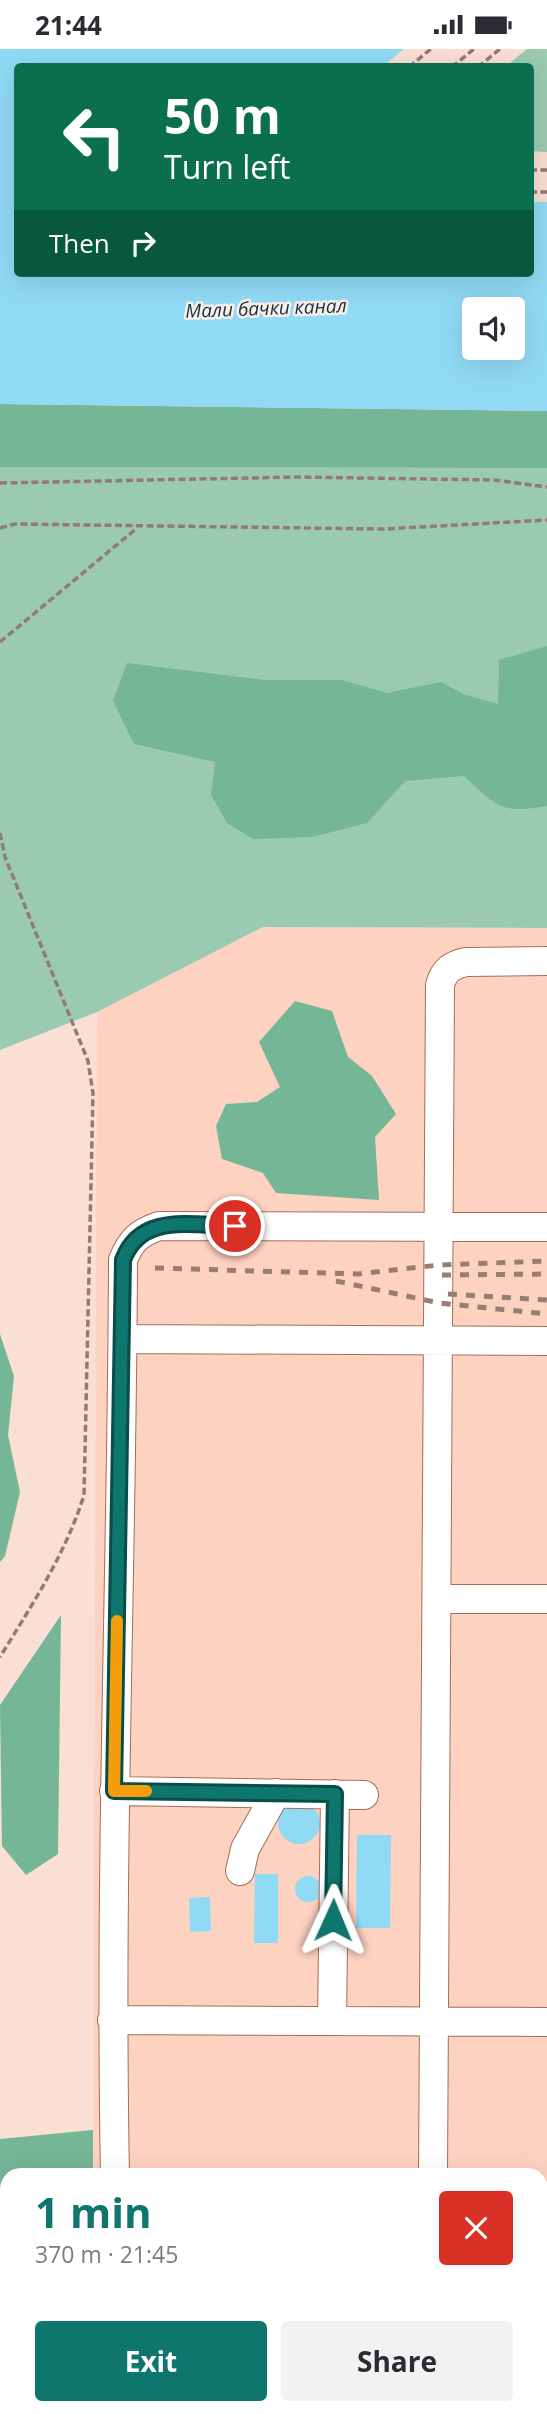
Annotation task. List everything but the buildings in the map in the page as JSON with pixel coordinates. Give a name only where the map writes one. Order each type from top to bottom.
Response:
[{"type":"lane","points":[[433,2168],[440,985],[443,975],[454,964],[547,961]]},
{"type":"lane","points":[[116,2168],[112,2021],[114,1791],[123,1260],[129,1244],[142,1231],[159,1226],[547,1227]]},
{"type":"lane","points":[[123,1339],[547,1341]]},
{"type":"lane","points":[[437,1599],[547,1599]]},
{"type":"lane","points":[[114,1791],[365,1795]]},
{"type":"lane","points":[[240,1871],[245,1849],[276,1793]]},
{"type":"lane","points":[[332,2021],[335,1794]]},
{"type":"lane","points":[[112,2021],[547,2022]]},
{"type":"path","points":[[415,63],[431,49]]},
{"type":"path","points":[[457,63],[474,49]]},
{"type":"path","points":[[483,63],[500,49]]},
{"type":"path","points":[[0,483],[298,477],[494,480],[547,487]]},
{"type":"path","points":[[0,528],[15,524],[137,528],[384,529],[547,520]]},
{"type":"path","points":[[0,642],[137,528]]},
{"type":"path","points":[[0,833],[5,857],[88,1061],[93,1093],[84,1495],[77,1520],[44,1585],[0,1657]]},
{"type":"path","points":[[0,851],[5,857]]},
{"type":"shaded area","points":[[263,927],[547,928],[547,2168],[93,2168],[97,1012]]},
{"type":"green space","points":[[527,49],[547,49],[547,152],[534,151],[534,63],[510,63]]},
{"type":"green space","points":[[0,404],[547,411],[547,468],[0,467]]},
{"type":"green space","points":[[0,467],[547,468],[547,928],[263,927],[97,1012],[0,1050]]},
{"type":"green space","points":[[547,646],[547,806],[519,809],[501,806],[464,776],[405,781],[367,823],[312,837],[253,839],[227,823],[211,795],[215,762],[134,744],[113,701],[127,663],[265,680],[342,680],[387,693],[441,682],[463,694],[498,704],[499,660]]},
{"type":"green space","points":[[295,1001],[332,1011],[348,1057],[372,1076],[396,1114],[375,1137],[379,1200],[276,1193],[263,1173],[222,1159],[216,1126],[226,1104],[257,1102],[280,1087],[259,1042]]},
{"type":"green space","points":[[0,1334],[14,1376],[8,1435],[20,1492],[5,1556],[0,1562]]},
{"type":"green space","points":[[61,1615],[58,1854],[26,1875],[2,1846],[0,1705]]},
{"type":"green space","points":[[93,2130],[93,2168],[0,2168],[0,2139]]},
{"type":"water","name":"Мали бачки канал","points":[[0,49],[404,49],[387,63],[14,63],[14,277],[534,277],[534,202],[547,202],[547,411],[0,404]]},
{"type":"water","points":[[299,1802],[314,1808],[320,1823],[314,1838],[299,1844],[284,1838],[278,1823],[284,1808]]},
{"type":"water","points":[[357,1835],[391,1835],[390,1928],[356,1928]]},
{"type":"water","points":[[255,1874],[278,1874],[278,1943],[254,1943]]},
{"type":"water","points":[[308,1876],[317,1880],[321,1889],[317,1898],[308,1902],[299,1898],[295,1889],[299,1880]]},
{"type":"water","points":[[210,1897],[211,1931],[190,1932],[189,1898]]},
{"type":"railway","points":[[155,1268],[358,1274],[439,1265],[547,1261]]},
{"type":"railway","points":[[442,1275],[547,1274]]},
{"type":"railway","points":[[336,1281],[439,1303],[547,1314]]},
{"type":"railway","points":[[448,1294],[547,1300]]},
{"type":"slow traffic","points":[[117,1621],[114,1791],[146,1791]]},
{"type":"route","points":[[235,1226],[159,1226],[142,1231],[129,1244],[123,1260],[114,1791],[335,1794],[333,1920]]}]
